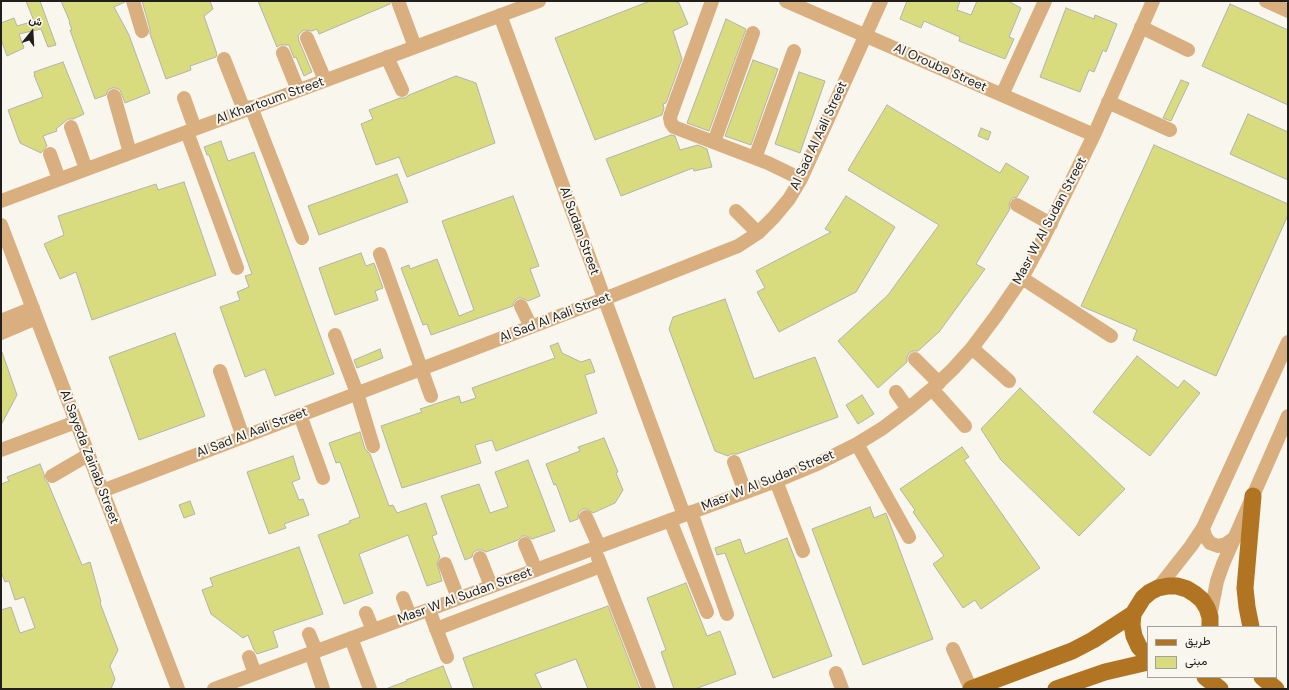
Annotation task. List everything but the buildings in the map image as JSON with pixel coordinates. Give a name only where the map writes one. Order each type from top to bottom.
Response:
[{"type":"main road","points":[[1251,626],[1245,588],[1253,496]]},
{"type":"main road","points":[[1147,655],[1139,647],[1134,636],[1132,625],[1133,614],[1137,605],[1150,592],[1158,588],[1168,586],[1177,586],[1186,589],[1202,600],[1207,608],[1210,622]]},
{"type":"main road","points":[[971,689],[1072,651],[1093,640],[1133,614]]},
{"type":"main road","points":[[1056,689],[1105,672],[1147,662]]},
{"type":"main road","points":[[1206,678],[1220,689]]},
{"type":"street","points":[[133,1],[142,31]]},
{"type":"street","points":[[398,1],[415,47]]},
{"type":"street","name":"Al Khartoum Street","points":[[1,201],[539,1]]},
{"type":"street","points":[[712,1],[670,118],[671,123],[674,127],[755,158],[801,178]]},
{"type":"street","name":"Al Orouba Street","points":[[786,1],[1094,135]]},
{"type":"street","name":"Al Sad Al Aali Street","points":[[102,490],[604,299],[738,246],[758,233],[789,199],[801,178],[881,1]]},
{"type":"street","points":[[1002,95],[1045,1]]},
{"type":"street","name":"Masr W Al Sudan Street","points":[[214,689],[776,481],[817,464],[857,444],[883,428],[935,386],[972,348],[1022,278],[1051,224],[1094,135],[1153,1]]},
{"type":"street","points":[[1266,1],[1288,11]]},
{"type":"street","name":"Al Sudan Street","points":[[500,15],[604,299],[727,614]]},
{"type":"street","points":[[1141,28],[1188,50]]},
{"type":"street","points":[[714,142],[753,33]]},
{"type":"street","points":[[307,38],[326,80]]},
{"type":"street","points":[[755,158],[794,51]]},
{"type":"street","points":[[283,53],[298,90]]},
{"type":"street","points":[[387,57],[402,90]]},
{"type":"street","points":[[224,59],[248,109],[302,238]]},
{"type":"street","points":[[114,96],[130,152]]},
{"type":"street","points":[[184,98],[191,130],[237,268]]},
{"type":"street","points":[[1108,102],[1170,130]]},
{"type":"street","points":[[71,127],[86,169]]},
{"type":"street","points":[[50,154],[59,179]]},
{"type":"street","points":[[1017,205],[1051,224]]},
{"type":"street","points":[[736,211],[758,233]]},
{"type":"street","name":"Al Sayeda Zainab Street","points":[[1,225],[178,689]]},
{"type":"street","points":[[380,254],[431,396]]},
{"type":"street","points":[[1022,278],[1111,336]]},
{"type":"street","points":[[521,306],[531,327]]},
{"type":"street","points":[[1,321],[34,313]]},
{"type":"street","points":[[1,333],[34,313]]},
{"type":"street","points":[[335,335],[373,446]]},
{"type":"street","points":[[1158,588],[1203,528],[1288,342]]},
{"type":"street","points":[[972,348],[1009,382]]},
{"type":"street","points":[[915,359],[965,426]]},
{"type":"street","points":[[220,371],[243,437]]},
{"type":"street","points":[[896,392],[908,409]]},
{"type":"street","points":[[300,415],[323,478]]},
{"type":"street","points":[[1210,622],[1216,581],[1233,539],[1288,416]]},
{"type":"street","points":[[1,450],[76,422]]},
{"type":"street","points":[[857,444],[909,537]]},
{"type":"street","points":[[52,476],[88,455]]},
{"type":"street","points":[[734,462],[745,492]]},
{"type":"street","points":[[776,481],[803,550]]},
{"type":"street","points":[[586,516],[601,566],[649,689]]},
{"type":"street","points":[[670,520],[707,612]]},
{"type":"street","points":[[1203,528],[1205,536],[1210,543],[1218,546],[1226,544],[1233,539]]},
{"type":"street","points":[[525,544],[536,570]]},
{"type":"street","points":[[480,558],[491,586]]},
{"type":"street","points":[[445,564],[458,598]]},
{"type":"street","points":[[436,629],[601,566]]},
{"type":"street","points":[[403,598],[410,616]]},
{"type":"street","points":[[429,610],[447,657]]},
{"type":"street","points":[[366,613],[372,630]]},
{"type":"street","points":[[309,634],[323,689]]},
{"type":"street","points":[[351,638],[370,689]]},
{"type":"street","points":[[952,649],[971,689]]},
{"type":"street","points":[[249,657],[255,674]]},
{"type":"street","points":[[836,673],[842,689]]}]
